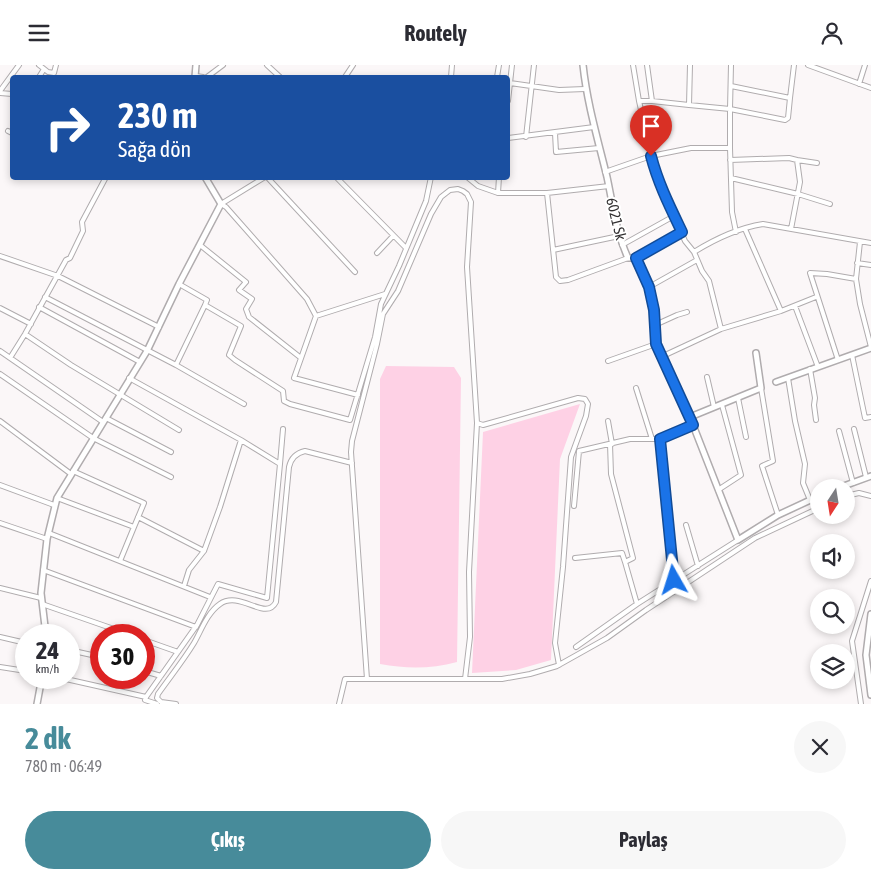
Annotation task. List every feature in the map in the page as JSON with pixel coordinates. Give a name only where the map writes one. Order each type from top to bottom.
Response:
[{"type":"street","points":[[38,65],[54,73],[56,65]]},
{"type":"street","points":[[210,75],[223,65]]},
{"type":"street","points":[[267,65],[278,75]]},
{"type":"street","points":[[512,65],[510,83],[559,90],[585,89]]},
{"type":"street","points":[[526,137],[534,65]]},
{"type":"street","name":"6021 Sk","points":[[583,65],[585,89],[609,186],[619,236],[628,258],[636,258],[649,287],[656,344],[690,417],[738,540]]},
{"type":"street","points":[[633,65],[655,171],[685,241],[694,252],[709,281],[721,329]]},
{"type":"street","points":[[647,65],[652,101]]},
{"type":"street","points":[[689,105],[690,65]]},
{"type":"street","points":[[731,65],[730,161],[732,212],[736,232]]},
{"type":"street","points":[[639,101],[730,109],[785,120],[788,118],[794,65]]},
{"type":"street","points":[[808,65],[871,88]]},
{"type":"street","points":[[859,83],[865,65]]},
{"type":"street","points":[[40,75],[44,69]]},
{"type":"street","points":[[0,92],[10,78]]},
{"type":"street","points":[[731,86],[790,98]]},
{"type":"street","points":[[510,138],[594,127]]},
{"type":"street","points":[[555,133],[556,152],[599,148]]},
{"type":"street","points":[[605,171],[651,156],[691,148],[730,148]]},
{"type":"street","points":[[730,161],[789,158],[817,163]]},
{"type":"street","points":[[791,229],[800,182],[797,160]]},
{"type":"street","points":[[731,177],[830,204]]},
{"type":"street","points":[[10,357],[31,324],[66,260],[70,258],[83,231],[82,222],[104,180]]},
{"type":"street","points":[[208,180],[221,204],[226,207],[307,299],[316,316],[294,378],[358,395]]},
{"type":"street","points":[[44,624],[41,601],[43,570],[54,505],[57,498],[147,351],[179,284],[221,204],[261,180]]},
{"type":"street","points":[[269,180],[355,272]]},
{"type":"street","points":[[339,180],[406,248]]},
{"type":"street","points":[[249,317],[241,326],[229,355],[235,361],[283,391],[284,401],[350,420],[375,337],[379,311],[426,201],[430,180]]},
{"type":"street","points":[[471,180],[478,186],[498,193],[547,193],[609,186]]},
{"type":"street","points":[[498,193],[499,180]]},
{"type":"street","points":[[366,679],[351,446],[354,429],[377,344],[383,314],[398,291],[431,214],[441,197],[450,190],[458,189],[467,194],[471,202],[467,267],[477,423],[469,571],[470,637],[465,679]]},
{"type":"street","points":[[547,193],[556,277],[560,281],[568,280],[628,258]]},
{"type":"street","points":[[622,245],[674,216]]},
{"type":"street","points":[[694,252],[714,240],[763,224],[871,243]]},
{"type":"street","points":[[744,229],[781,311]]},
{"type":"street","points":[[636,258],[682,232]]},
{"type":"street","points":[[377,253],[393,236]]},
{"type":"street","points":[[553,250],[619,236]]},
{"type":"street","points":[[776,382],[871,347],[856,279],[860,242]]},
{"type":"street","points":[[200,245],[246,282],[240,290],[252,299],[246,309],[249,317],[301,358]]},
{"type":"street","points":[[0,256],[58,276],[159,327]]},
{"type":"street","points":[[649,287],[697,260]]},
{"type":"street","points":[[857,263],[871,265]]},
{"type":"street","points":[[838,360],[816,297],[810,273],[856,279]]},
{"type":"street","points":[[176,365],[207,300],[179,284]]},
{"type":"street","points":[[316,316],[385,294]]},
{"type":"street","points":[[45,297],[176,365],[244,404]]},
{"type":"street","points":[[663,357],[721,329],[781,311],[816,297]]},
{"type":"street","points":[[205,305],[241,326]]},
{"type":"street","points":[[795,306],[818,367]]},
{"type":"street","points":[[39,307],[140,362]]},
{"type":"street","points":[[0,308],[31,324]]},
{"type":"street","points":[[655,325],[687,312]]},
{"type":"street","points":[[25,334],[72,365],[180,430]]},
{"type":"street","points":[[608,361],[656,344]]},
{"type":"street","points":[[0,351],[105,420],[172,452]]},
{"type":"street","points":[[756,353],[773,461],[762,466],[778,515]]},
{"type":"street","points":[[852,355],[865,418],[871,417]]},
{"type":"street","points":[[810,369],[815,398],[816,420]]},
{"type":"street","points":[[0,374],[94,438],[171,477]]},
{"type":"street","points":[[707,377],[714,407]]},
{"type":"street","points":[[130,378],[280,464]]},
{"type":"street","points":[[576,647],[674,580],[778,515],[810,500],[803,483],[805,464],[788,378]]},
{"type":"street","points":[[636,388],[652,439]]},
{"type":"street","points":[[690,417],[761,388]]},
{"type":"street","points":[[477,423],[483,425],[578,398],[587,401],[588,409],[571,457],[555,643],[558,665]]},
{"type":"street","points":[[738,398],[746,437]]},
{"type":"street","points":[[718,490],[741,475],[722,405]]},
{"type":"street","points":[[0,421],[72,473],[144,503],[120,561]]},
{"type":"street","points":[[608,421],[611,444],[611,475],[633,558],[625,562]]},
{"type":"street","points":[[574,505],[579,451],[630,439],[660,439],[693,425]]},
{"type":"street","points":[[145,700],[196,627],[218,584],[267,598],[283,429]]},
{"type":"street","points":[[854,429],[868,476],[855,482]]},
{"type":"street","points":[[839,431],[852,479]]},
{"type":"street","points":[[660,439],[674,580]]},
{"type":"street","points":[[184,586],[189,570],[204,551],[241,440]]},
{"type":"street","points":[[176,704],[161,702],[157,698],[158,694],[214,610],[222,603],[236,601],[267,610],[274,606],[276,602],[289,467],[293,457],[299,452],[305,451],[352,463]]},
{"type":"street","points":[[0,485],[54,505]]},
{"type":"street","points":[[855,494],[860,493],[871,496]]},
{"type":"street","points":[[57,498],[134,527]]},
{"type":"street","points":[[339,704],[345,679],[509,679],[530,675],[558,665],[607,638],[755,538],[810,512]]},
{"type":"street","points":[[138,517],[204,551]]},
{"type":"street","points":[[0,523],[48,536],[120,561],[210,597]]},
{"type":"street","points":[[686,525],[698,566]]},
{"type":"street","points":[[575,558],[622,553],[637,604]]},
{"type":"street","points":[[43,570],[196,627]]},
{"type":"street","points":[[861,704],[852,641],[871,581]]},
{"type":"street","points":[[0,589],[41,601],[102,624]]},
{"type":"street","points":[[871,614],[868,654],[871,691]]},
{"type":"street","points":[[0,637],[15,640]]},
{"type":"street","points":[[155,643],[178,652]]},
{"type":"street","points":[[0,672],[1,667],[15,669]]},
{"type":"street","points":[[155,674],[161,676]]},
{"type":"street","points":[[80,683],[157,704]]},
{"type":"street","points":[[37,704],[40,689]]},
{"type":"shaded area","points":[[386,366],[454,367],[461,378],[457,662],[438,666],[400,667],[380,664],[380,379]]},
{"type":"shaded area","points":[[580,404],[560,459],[551,660],[516,670],[472,673],[483,432]]},
{"type":"route","points":[[651,156],[666,199],[682,232],[636,258],[649,287],[654,310],[656,344],[693,425],[660,439],[674,580]]}]
